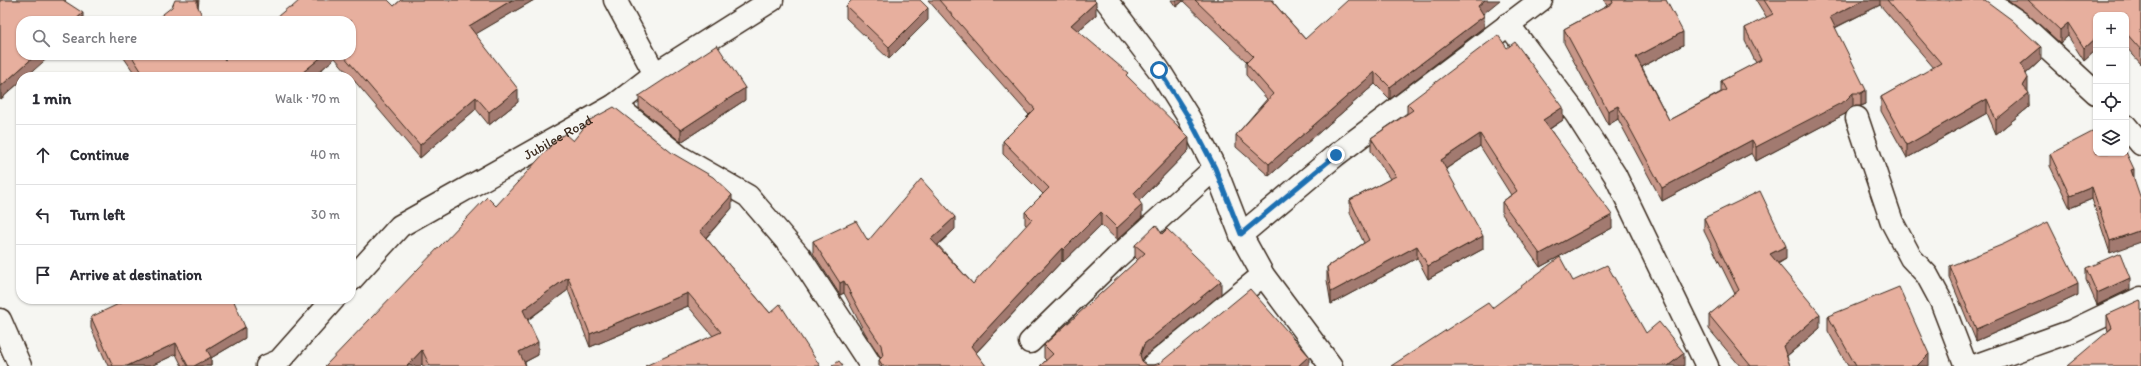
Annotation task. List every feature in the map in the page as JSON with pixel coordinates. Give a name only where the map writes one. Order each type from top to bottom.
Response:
[{"type":"main road","points":[[615,0],[655,74]]},
{"type":"main road","name":"Jubilee Road","points":[[356,274],[400,226],[615,105],[655,74],[772,0]]},
{"type":"main road","points":[[1106,0],[1159,70],[1189,118],[1215,168],[1241,234],[1263,275],[1331,366]]},
{"type":"main road","points":[[1241,234],[1336,155],[1541,0]]},
{"type":"main road","points":[[1986,0],[2020,23],[2093,90]]},
{"type":"main road","points":[[1508,24],[1576,114],[1615,175],[1707,366]]},
{"type":"main road","points":[[615,105],[680,157],[748,196],[800,257],[870,364]]},
{"type":"main road","points":[[1857,118],[1892,222],[1911,258],[1927,275],[1941,301],[1966,366]]},
{"type":"main road","points":[[2129,130],[2141,144]]},
{"type":"main road","points":[[1030,342],[1116,258],[1215,168]]},
{"type":"main road","points":[[1152,366],[1263,275]]},
{"type":"main road","points":[[1974,366],[2072,331],[2141,298]]},
{"type":"main road","points":[[267,366],[279,361],[330,304]]},
{"type":"main road","points":[[0,320],[20,366]]},
{"type":"building","points":[[0,0],[63,0],[83,13],[80,16],[16,16],[16,60],[30,60],[1,86]]},
{"type":"building","points":[[175,0],[197,0],[197,5],[202,16],[160,16],[172,7]]},
{"type":"building","points":[[300,0],[388,0],[394,6],[401,0],[512,0],[469,26],[518,89],[489,112],[476,97],[420,145],[347,60],[356,60],[356,16],[278,16],[289,7],[291,8]]},
{"type":"building","points":[[852,0],[920,0],[928,8],[889,47],[846,6]]},
{"type":"building","points":[[939,0],[1094,0],[1096,2],[1071,25],[1128,73],[1126,75],[1189,137],[1134,193],[1142,205],[1117,228],[1101,212],[1063,250],[1062,248],[971,346],[986,366],[883,366],[879,360],[883,356],[881,345],[865,321],[844,281],[840,283],[813,241],[856,221],[868,241],[921,179],[955,217],[931,239],[973,284],[1032,219],[1025,212],[1049,188],[1003,141],[1035,109]]},
{"type":"building","points":[[1195,0],[1271,0],[1305,39],[1348,0],[1485,0],[1478,6],[1484,16],[1390,87],[1375,72],[1269,164],[1236,135],[1273,94],[1246,63],[1253,56]]},
{"type":"building","points":[[1612,0],[1666,0],[1683,32],[1636,57],[1669,120],[1726,90],[1721,81],[1761,60],[1745,28],[1773,14],[1764,0],[1864,0],[1830,17],[1866,90],[1861,93],[1853,93],[1845,101],[1756,147],[1752,140],[1662,188],[1618,106],[1608,111],[1564,29],[1613,3]]},
{"type":"building","points":[[1887,0],[1985,0],[2012,20],[2041,47],[2021,64],[2028,78],[2023,86],[2029,93],[1996,120],[1987,99],[1907,145],[1881,97],[1941,63]]},
{"type":"building","points":[[2028,0],[2141,0],[2141,50],[2129,36],[2129,12],[2093,12],[2093,40],[2084,48],[2068,23],[2060,30]]},
{"type":"building","points":[[1498,35],[1507,48],[1515,42],[1563,107],[1543,120],[1612,215],[1540,254],[1502,202],[1517,191],[1480,134],[1441,160],[1483,236],[1428,266],[1417,246],[1331,292],[1327,267],[1369,240],[1350,200],[1396,176],[1371,138],[1413,110],[1407,104]]},
{"type":"building","points":[[717,45],[745,88],[681,130],[639,96]]},
{"type":"building","points":[[134,60],[318,60],[303,72],[142,72]]},
{"type":"building","points":[[614,107],[672,153],[713,177],[732,195],[700,231],[770,313],[780,304],[820,366],[645,366],[721,332],[688,293],[590,334],[568,277],[523,310],[538,342],[519,352],[526,366],[430,366],[422,350],[407,366],[325,366],[487,197],[496,206],[558,138],[565,134],[573,141],[590,120]]},
{"type":"building","points":[[2093,132],[2093,156],[2128,156],[2134,169],[2131,170],[2141,199],[2141,230],[2110,241],[2092,187],[2070,196],[2050,154]]},
{"type":"building","points":[[1760,191],[1786,246],[1770,254],[1820,314],[1783,346],[1790,366],[1751,366],[1709,315],[1739,290],[1704,218]]},
{"type":"building","points":[[2048,222],[2078,283],[1976,329],[1950,266],[2004,244]]},
{"type":"building","points":[[1156,225],[1162,234],[1167,229],[1221,281],[1144,344],[1140,355],[1142,361],[1147,365],[1160,363],[1250,289],[1309,356],[1298,366],[1040,366],[1053,354],[1044,345],[1145,253],[1135,245]]},
{"type":"building","points":[[2120,253],[2130,278],[2097,293],[2086,268]]},
{"type":"building","points":[[1560,257],[1573,281],[1607,265],[1646,333],[1659,322],[1684,353],[1668,366],[1391,366],[1488,303],[1492,308]]},
{"type":"building","points":[[1899,287],[1929,354],[1917,366],[1856,366],[1828,316]]},
{"type":"building","points":[[2140,300],[2141,366],[2067,366],[2112,328],[2107,315]]},
{"type":"building","points":[[118,304],[235,304],[245,327],[207,350],[211,357],[194,366],[188,366],[176,343],[127,366],[113,366],[91,317]]},
{"type":"building","points":[[839,361],[843,366],[832,366]]},
{"type":"route","points":[[1159,70],[1189,118],[1215,168],[1241,234],[1336,155]]}]
